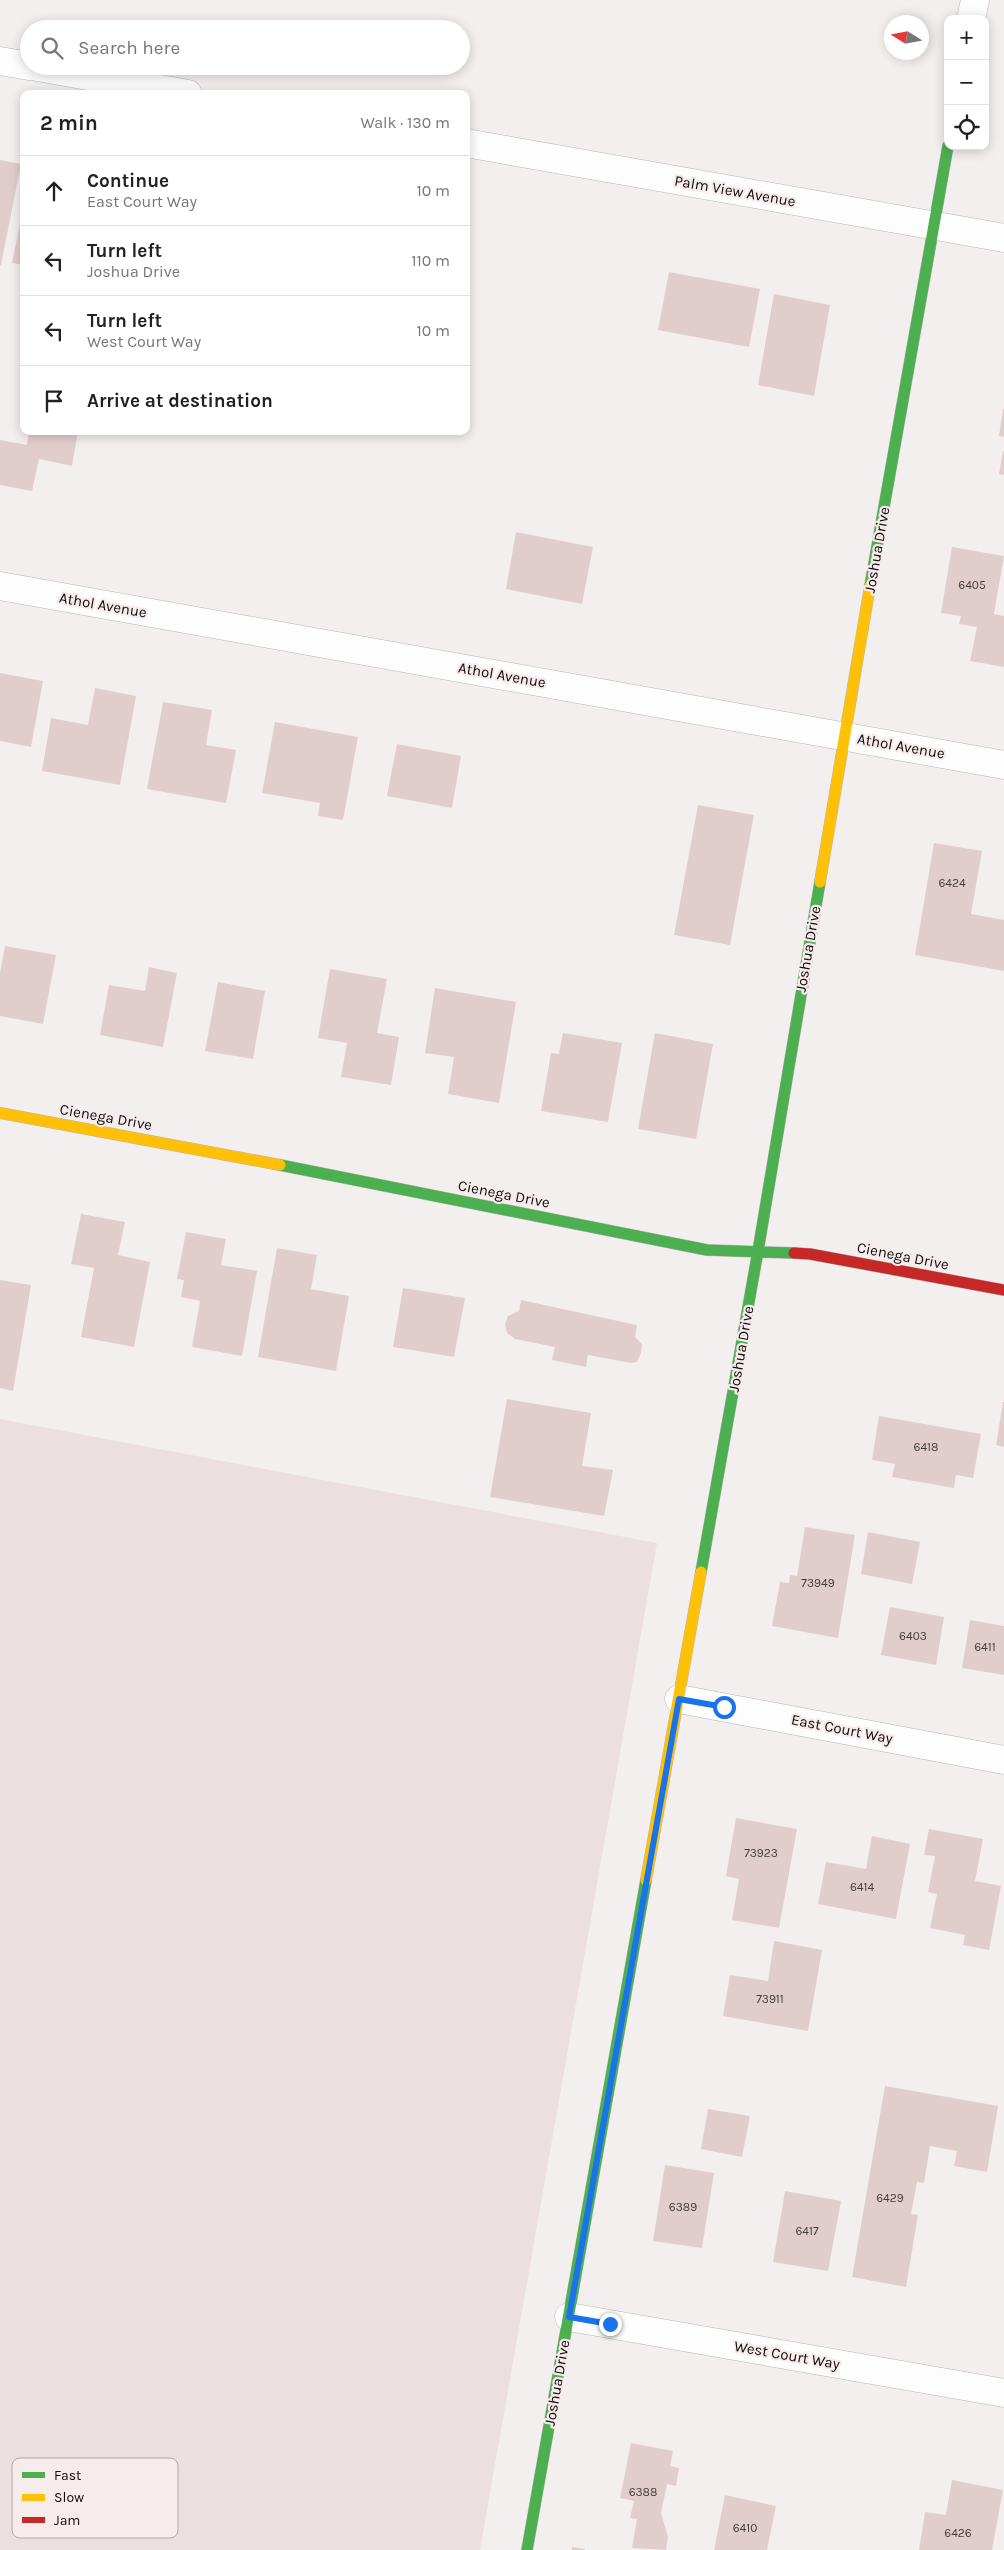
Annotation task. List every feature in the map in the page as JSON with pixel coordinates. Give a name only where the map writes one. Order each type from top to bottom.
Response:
[{"type":"street","points":[[972,15],[975,0]]},
{"type":"street","points":[[0,61],[20,64]]},
{"type":"street","points":[[81,75],[165,90]]},
{"type":"street","name":"Palm View Avenue","points":[[470,144],[1004,238]]},
{"type":"street","name":"Joshua Drive","points":[[527,2550],[758,1251],[844,736],[947,150]]},
{"type":"street","name":"Athol Avenue","points":[[0,586],[1004,765]]},
{"type":"street","name":"Cienega Drive","points":[[0,1113],[220,1153],[707,1250],[810,1254],[1004,1290]]},
{"type":"street","name":"East Court Way","points":[[679,1699],[1004,1760]]},
{"type":"street","name":"West Court Way","points":[[569,2317],[1004,2394]]},
{"type":"shaded area","points":[[0,1419],[657,1543],[480,2550],[0,2550]]},
{"type":"building","points":[[0,160],[20,164],[20,169],[0,265]]},
{"type":"building","points":[[20,224],[20,264],[12,263]]},
{"type":"building","points":[[669,272],[760,289],[749,347],[658,330]]},
{"type":"building","points":[[774,294],[830,305],[814,396],[758,385]]},
{"type":"building","points":[[1004,409],[1004,437],[999,436]]},
{"type":"building","points":[[28,435],[77,435],[72,466],[39,459],[32,491],[0,485],[0,440],[27,445]]},
{"type":"building","points":[[1004,451],[1004,475],[999,474]]},
{"type":"building","points":[[516,532],[593,547],[582,604],[506,589]]},
{"type":"building","points":[[952,547],[1004,556],[994,614],[1004,616],[1004,667],[970,661],[977,627],[959,624],[961,616],[941,613]]},
{"type":"building","points":[[0,673],[43,681],[31,747],[0,741]]},
{"type":"building","points":[[95,688],[136,696],[120,785],[42,771],[51,718],[88,725]]},
{"type":"building","points":[[163,702],[212,710],[206,745],[236,750],[226,803],[147,789]]},
{"type":"building","points":[[275,722],[358,737],[343,820],[318,816],[320,803],[262,793]]},
{"type":"building","points":[[397,744],[461,756],[452,808],[387,796]]},
{"type":"building","points":[[698,805],[754,815],[730,945],[674,935]]},
{"type":"building","points":[[934,843],[982,851],[971,914],[1004,920],[1004,971],[915,955]]},
{"type":"building","points":[[5,946],[56,955],[43,1024],[0,1016],[0,973]]},
{"type":"building","points":[[149,967],[177,973],[163,1047],[100,1035],[109,985],[145,991]]},
{"type":"building","points":[[330,969],[387,979],[377,1033],[399,1037],[391,1085],[341,1077],[347,1043],[318,1038]]},
{"type":"building","points":[[218,982],[265,991],[253,1059],[205,1051]]},
{"type":"building","points":[[435,988],[516,1002],[499,1103],[448,1094],[454,1057],[425,1053]]},
{"type":"building","points":[[563,1033],[622,1043],[608,1122],[541,1111],[551,1053],[559,1054]]},
{"type":"building","points":[[655,1033],[713,1044],[696,1139],[638,1129]]},
{"type":"building","points":[[81,1214],[125,1222],[118,1255],[150,1262],[134,1347],[81,1337],[94,1268],[71,1264]]},
{"type":"building","points":[[186,1232],[226,1239],[221,1265],[257,1271],[242,1356],[192,1347],[200,1301],[181,1297],[184,1280],[177,1279]]},
{"type":"building","points":[[277,1248],[317,1255],[311,1289],[349,1296],[336,1371],[258,1357]]},
{"type":"building","points":[[0,1280],[31,1285],[13,1391],[0,1388]]},
{"type":"building","points":[[403,1288],[465,1298],[454,1357],[393,1347]]},
{"type":"building","points":[[521,1300],[637,1325],[635,1337],[642,1344],[637,1362],[631,1363],[588,1355],[586,1367],[552,1360],[555,1347],[515,1339],[507,1333],[505,1324],[508,1316],[519,1311]]},
{"type":"building","points":[[507,1399],[591,1413],[582,1466],[613,1470],[604,1516],[490,1497]]},
{"type":"building","points":[[1004,1402],[1004,1447],[996,1445]]},
{"type":"building","points":[[879,1416],[981,1434],[973,1478],[956,1475],[954,1488],[892,1477],[895,1464],[872,1460]]},
{"type":"building","points":[[805,1527],[855,1535],[838,1638],[772,1626],[780,1582],[789,1583],[790,1575],[797,1576]]},
{"type":"building","points":[[868,1532],[920,1542],[912,1584],[861,1574]]},
{"type":"building","points":[[890,1607],[944,1617],[936,1665],[881,1655]]},
{"type":"building","points":[[970,1620],[1004,1626],[1004,1675],[962,1668]]},
{"type":"building","points":[[736,1818],[797,1829],[779,1928],[732,1920],[739,1879],[726,1876]]},
{"type":"building","points":[[929,1829],[983,1839],[975,1881],[1001,1886],[989,1950],[963,1945],[965,1935],[930,1928],[937,1894],[928,1892],[935,1856],[924,1855]]},
{"type":"building","points":[[872,1836],[910,1844],[896,1919],[818,1904],[826,1862],[866,1869]]},
{"type":"building","points":[[774,1941],[822,1950],[808,2031],[723,2016],[730,1975],[768,1981]]},
{"type":"building","points":[[885,2086],[998,2106],[987,2172],[954,2166],[957,2151],[930,2146],[924,2183],[917,2182],[911,2214],[918,2215],[906,2287],[852,2277]]},
{"type":"building","points":[[708,2109],[750,2116],[742,2157],[701,2149]]},
{"type":"building","points":[[665,2165],[714,2173],[702,2248],[653,2241]]},
{"type":"building","points":[[785,2191],[841,2201],[828,2271],[773,2262]]},
{"type":"building","points":[[631,2443],[673,2451],[670,2466],[679,2468],[676,2486],[667,2484],[661,2513],[668,2537],[666,2550],[632,2548],[637,2519],[630,2518],[634,2501],[620,2498]]},
{"type":"building","points":[[952,2480],[1003,2490],[992,2550],[919,2550],[925,2512],[946,2515]]},
{"type":"building","points":[[725,2495],[776,2506],[767,2550],[714,2550]]},
{"type":"building","points":[[572,2547],[585,2549],[585,2550],[572,2550]]},
{"type":"traffic: fast","points":[[870,586],[947,150]]},
{"type":"traffic: fast","points":[[701,1572],[758,1251],[820,882]]},
{"type":"traffic: fast","points":[[280,1165],[707,1250],[794,1253]]},
{"type":"traffic: fast","points":[[527,2550],[646,1880]]},
{"type":"traffic: slow","points":[[820,882],[870,586]]},
{"type":"traffic: slow","points":[[0,1113],[280,1165]]},
{"type":"traffic: slow","points":[[646,1880],[701,1572]]},
{"type":"traffic: jam","points":[[794,1253],[810,1254],[1004,1290]]},
{"type":"route","points":[[610,2324],[569,2317],[679,1699],[724,1707]]}]
